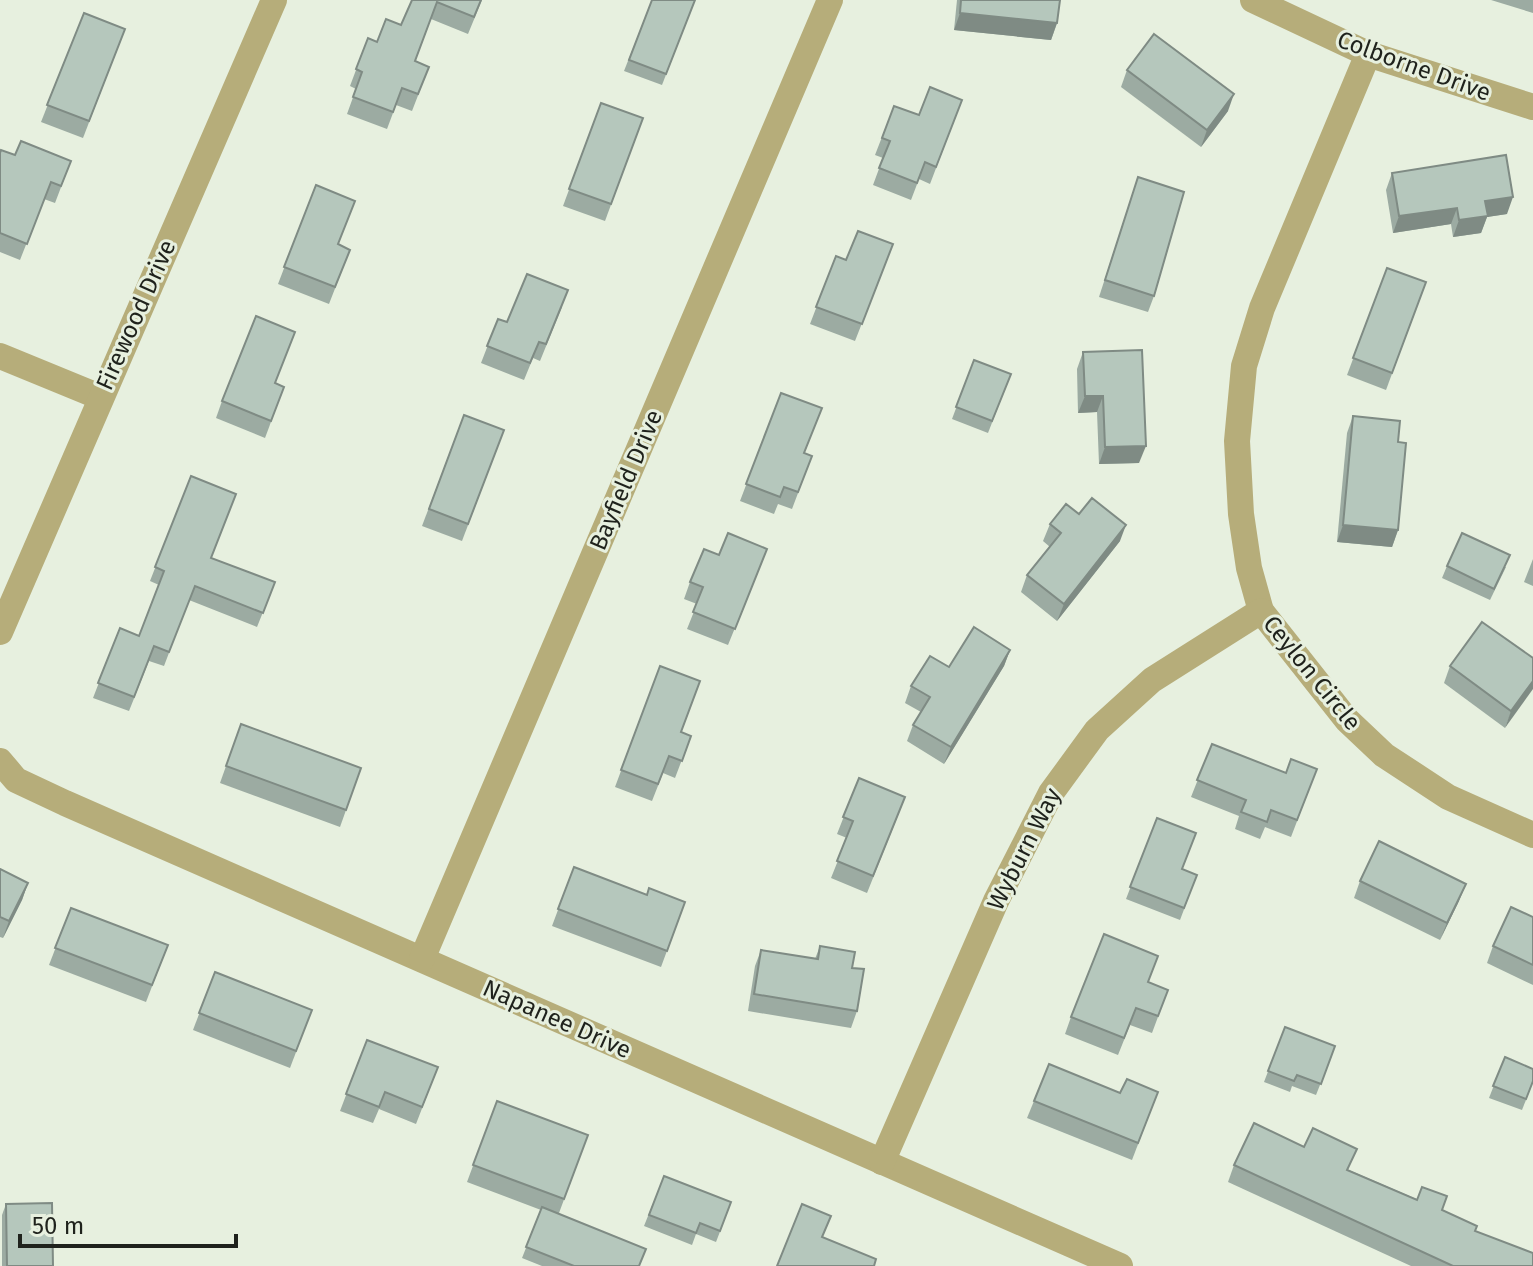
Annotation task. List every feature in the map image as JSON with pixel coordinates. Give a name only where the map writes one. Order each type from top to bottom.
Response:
[{"type":"street","name":"Firewood Drive","points":[[0,632],[274,0]]},
{"type":"street","name":"Bayfield Drive","points":[[422,959],[830,0]]},
{"type":"street","name":"Colborne Drive","points":[[1253,0],[1368,54],[1533,107]]},
{"type":"street","name":"Ceylon Circle","points":[[1368,54],[1262,308],[1244,366],[1237,441],[1241,514],[1249,568],[1261,611],[1347,720],[1384,755],[1448,797],[1533,835]]},
{"type":"street","points":[[0,356],[100,397]]},
{"type":"street","name":"Wyburn Way","points":[[882,1162],[996,901],[1051,793],[1097,730],[1152,680],[1261,611]]},
{"type":"street","name":"Napanee Drive","points":[[0,761],[16,780],[65,803],[1120,1266]]},
{"type":"building","points":[[412,0],[481,0],[474,17],[437,2],[415,61],[429,67],[418,94],[402,88],[393,112],[353,97],[362,72],[356,69],[368,38],[377,42],[386,19],[401,25]]},
{"type":"building","points":[[652,0],[695,0],[666,74],[629,60]]},
{"type":"building","points":[[961,0],[1060,0],[1057,23],[960,13]]},
{"type":"building","points":[[84,13],[125,29],[89,121],[47,105]]},
{"type":"building","points":[[1154,34],[1234,94],[1207,130],[1127,70]]},
{"type":"building","points":[[930,87],[962,100],[936,167],[925,162],[917,183],[879,168],[890,141],[882,138],[894,106],[919,115]]},
{"type":"building","points":[[601,103],[643,118],[611,204],[569,189]]},
{"type":"building","points":[[21,141],[71,161],[61,186],[51,182],[27,244],[0,233],[0,153],[1,150],[15,155]]},
{"type":"building","points":[[1506,155],[1513,197],[1485,201],[1488,216],[1459,220],[1457,208],[1399,216],[1392,173]]},
{"type":"building","points":[[1138,177],[1184,192],[1154,296],[1105,280]]},
{"type":"building","points":[[316,185],[355,201],[338,244],[350,250],[335,287],[284,267]]},
{"type":"building","points":[[858,231],[893,244],[862,324],[816,307],[836,256],[846,260]]},
{"type":"building","points":[[1387,268],[1426,282],[1392,373],[1353,358]]},
{"type":"building","points":[[527,274],[568,290],[546,344],[539,342],[530,363],[487,346],[498,319],[507,322]]},
{"type":"building","points":[[256,316],[295,332],[275,383],[284,387],[271,421],[222,401]]},
{"type":"building","points":[[1142,350],[1146,446],[1105,447],[1103,396],[1085,396],[1083,352]]},
{"type":"building","points":[[974,360],[1011,374],[992,421],[956,407]]},
{"type":"building","points":[[781,393],[822,408],[804,453],[812,456],[798,492],[784,487],[780,497],[746,484]]},
{"type":"building","points":[[464,415],[504,430],[468,524],[429,509]]},
{"type":"building","points":[[1353,416],[1400,421],[1398,442],[1406,443],[1398,530],[1343,525]]},
{"type":"building","points":[[191,476],[236,494],[211,558],[275,582],[263,613],[195,586],[169,652],[154,646],[134,697],[98,683],[120,628],[139,636],[164,571],[155,567]]},
{"type":"building","points":[[1092,498],[1126,525],[1064,604],[1027,575],[1061,533],[1050,524],[1066,504],[1079,514]]},
{"type":"building","points":[[728,533],[767,549],[735,629],[693,612],[703,587],[690,582],[704,549],[719,555]]},
{"type":"building","points":[[1462,533],[1510,555],[1494,589],[1447,566]]},
{"type":"building","points":[[1482,622],[1533,658],[1533,681],[1511,711],[1450,666]]},
{"type":"building","points":[[974,627],[1010,650],[951,747],[913,725],[930,697],[911,686],[930,656],[949,667]]},
{"type":"building","points":[[660,666],[700,681],[681,732],[691,736],[682,761],[669,756],[658,784],[621,770]]},
{"type":"building","points":[[241,724],[361,768],[346,810],[226,766]]},
{"type":"building","points":[[1212,744],[1286,773],[1291,759],[1317,769],[1297,820],[1271,810],[1267,822],[1241,812],[1246,800],[1197,780]]},
{"type":"building","points":[[859,778],[905,797],[873,876],[837,861],[853,821],[843,817]]},
{"type":"building","points":[[1157,818],[1196,833],[1182,869],[1197,875],[1184,908],[1130,887]]},
{"type":"building","points":[[1379,841],[1466,884],[1447,923],[1360,881]]},
{"type":"building","points":[[574,867],[647,895],[649,888],[685,902],[667,951],[558,909]]},
{"type":"building","points":[[0,869],[28,883],[9,921],[0,917]]},
{"type":"building","points":[[1511,907],[1533,917],[1533,965],[1493,946]]},
{"type":"building","points":[[71,908],[168,945],[152,985],[55,948]]},
{"type":"building","points":[[1104,934],[1158,956],[1148,982],[1168,990],[1158,1016],[1136,1008],[1124,1038],[1071,1017]]},
{"type":"building","points":[[820,946],[855,952],[852,968],[864,969],[857,1011],[754,994],[761,950],[818,959]]},
{"type":"building","points":[[215,972],[312,1010],[296,1051],[199,1013]]},
{"type":"building","points":[[1285,1027],[1335,1046],[1321,1084],[1297,1075],[1294,1081],[1268,1071]]},
{"type":"building","points":[[367,1040],[438,1067],[422,1107],[385,1092],[379,1107],[346,1094]]},
{"type":"building","points":[[1505,1057],[1533,1069],[1533,1081],[1526,1099],[1493,1086]]},
{"type":"building","points":[[1049,1064],[1120,1093],[1127,1079],[1158,1092],[1138,1143],[1034,1101]]},
{"type":"building","points":[[497,1101],[588,1135],[564,1199],[473,1165]]},
{"type":"building","points":[[1254,1123],[1304,1147],[1313,1128],[1357,1149],[1347,1170],[1417,1200],[1422,1187],[1447,1196],[1442,1210],[1477,1226],[1475,1231],[1533,1253],[1533,1266],[1453,1266],[1234,1165]]},
{"type":"building","points":[[664,1176],[731,1202],[720,1231],[700,1223],[696,1233],[649,1215]]},
{"type":"building","points":[[52,1203],[53,1266],[7,1266],[6,1204]]},
{"type":"building","points":[[802,1204],[831,1216],[822,1237],[876,1259],[874,1266],[777,1266]]},
{"type":"building","points":[[542,1207],[646,1249],[639,1266],[574,1266],[526,1247]]}]
